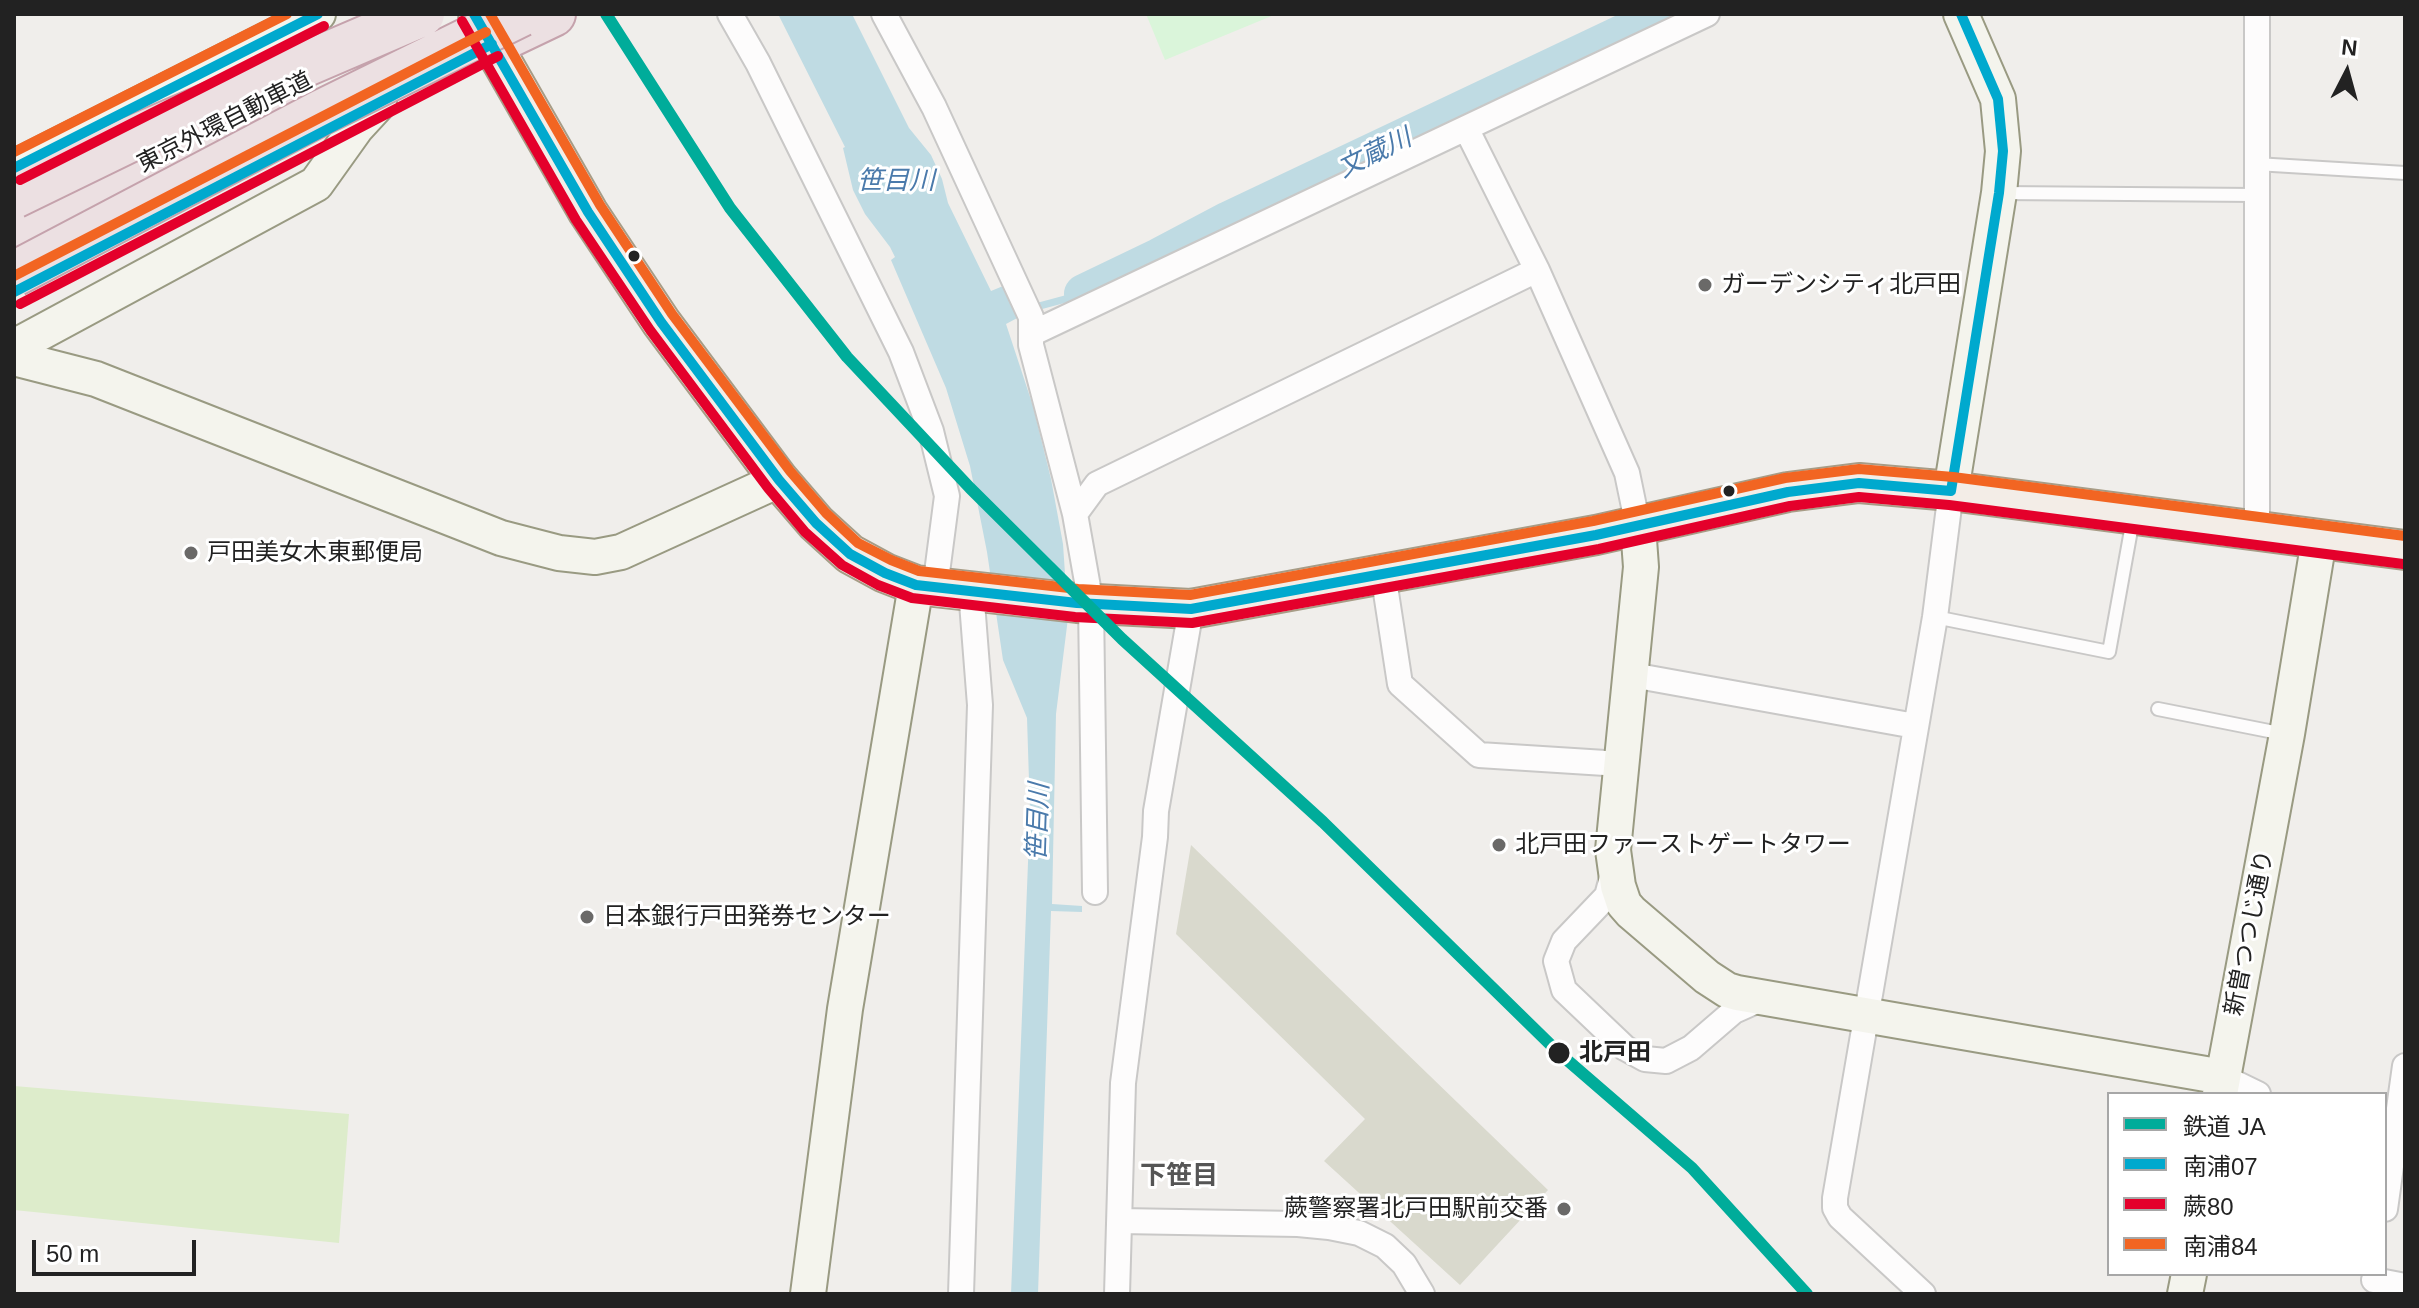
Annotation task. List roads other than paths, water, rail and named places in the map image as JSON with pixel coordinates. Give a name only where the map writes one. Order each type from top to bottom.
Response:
[{"type":"highway","points":[[14,215],[396,14]]},
{"type":"highway","points":[[14,196],[131,139],[422,14]]},
{"type":"highway","name":"東京外環自動車道","points":[[14,232],[435,14]]},
{"type":"highway","points":[[14,292],[379,103],[496,24],[553,14]]},
{"type":"highway","name":"東京外環自動車道","points":[[14,274],[496,24]]},
{"type":"highway","points":[[14,303],[320,113]]},
{"type":"main road","points":[[496,24],[596,224],[661,322],[779,480],[816,523],[850,554],[885,573],[953,589],[1084,603],[1191,609],[1638,526],[1788,492],[1859,483],[1951,491],[2405,550]]},
{"type":"street","points":[[14,168],[318,14]]},
{"type":"street","points":[[730,14],[758,63],[901,352],[931,431],[947,496],[953,589],[980,705],[961,1294]]},
{"type":"street","points":[[884,14],[934,107],[1031,317],[1031,345],[1075,514],[1084,603],[1095,892]]},
{"type":"street","points":[[1031,334],[1707,14]]},
{"type":"street","points":[[1923,1294],[1840,1217],[1835,1208],[1935,617],[1951,491],[1999,193],[2003,151],[1998,99],[1961,14]]},
{"type":"street","points":[[2257,14],[2257,533]]},
{"type":"street","points":[[14,347],[316,184],[356,128],[379,103]]},
{"type":"street","points":[[1466,128],[1537,270],[1627,473],[1638,526],[1641,567],[1613,850],[1614,868],[1624,904],[1727,990],[1868,1015],[2249,1092]]},
{"type":"street","points":[[1075,514],[1097,484],[1537,270]]},
{"type":"street","points":[[81,311],[77,342],[81,367],[96,379]]},
{"type":"street","points":[[14,358],[96,379],[501,538],[559,553],[595,557],[621,552],[779,480]]},
{"type":"street","name":"新曽つつじ通り","points":[[2222,1086],[2281,772],[2319,540]]},
{"type":"street","points":[[1383,573],[1400,684],[1479,755],[1621,764]]},
{"type":"street","points":[[808,1294],[845,1009],[953,589]]},
{"type":"street","points":[[1117,1294],[1123,1083],[1156,811],[1191,609]]},
{"type":"street","points":[[1632,675],[1915,726]]},
{"type":"street","points":[[1614,868],[1607,896],[1564,941],[1556,961],[1564,990],[1625,1048],[1645,1059],[1666,1061],[1691,1048],[1734,1011],[1766,997]]},
{"type":"street","points":[[1700,970],[1716,998],[1718,1015],[1713,1027]]},
{"type":"street","points":[[2387,1193],[2405,1066]]},
{"type":"street","points":[[1120,1221],[1298,1224],[1359,1233],[1385,1246],[1404,1264],[1422,1294]]},
{"type":"street","points":[[2374,1283],[2405,1286]]},
{"type":"lane","points":[[2256,164],[2405,173]]},
{"type":"lane","points":[[1999,193],[2256,195]]},
{"type":"lane","points":[[1935,617],[2109,652],[2134,516]]},
{"type":"lane","points":[[2158,709],[2287,734]]},
{"type":"water","name":"笹目川","points":[[775,14],[852,14],[909,128],[931,155],[948,203],[991,291],[1008,284],[1021,316],[1006,324],[1033,406],[1051,479],[1063,544],[1068,618],[1056,714],[1052,904],[1082,906],[1082,912],[1051,911],[1038,1294],[1011,1294],[1030,812],[1027,718],[1003,660],[970,466],[946,388],[891,260],[895,257],[865,214],[853,190],[845,147],[779,16]]},
{"type":"waterway","name":"文蔵川","points":[[1084,294],[1229,221],[1666,14]]},
{"type":"waterway","points":[[1032,308],[1084,294]]},
{"type":"rail line","name":"JA","points":[[606,14],[730,208],[847,357],[970,488],[1122,639],[1323,822],[1559,1053],[1692,1168],[1807,1294]]},
{"type":"place","name":"ガーデンシティ北戸田","points":[[1705,285]]},
{"type":"place","name":"戸田美女木東郵便局","points":[[191,553]]},
{"type":"place","name":"北戸田ファーストゲートタワー","points":[[1499,845]]},
{"type":"place","name":"日本銀行戸田発券センター","points":[[587,917]]},
{"type":"place","name":"北戸田","points":[[1559,1053]]},
{"type":"place","name":"蕨警察署北戸田駅前交番","points":[[1564,1209]]},
{"type":"district","name":"下笹目","points":[[1179,1177]]}]
